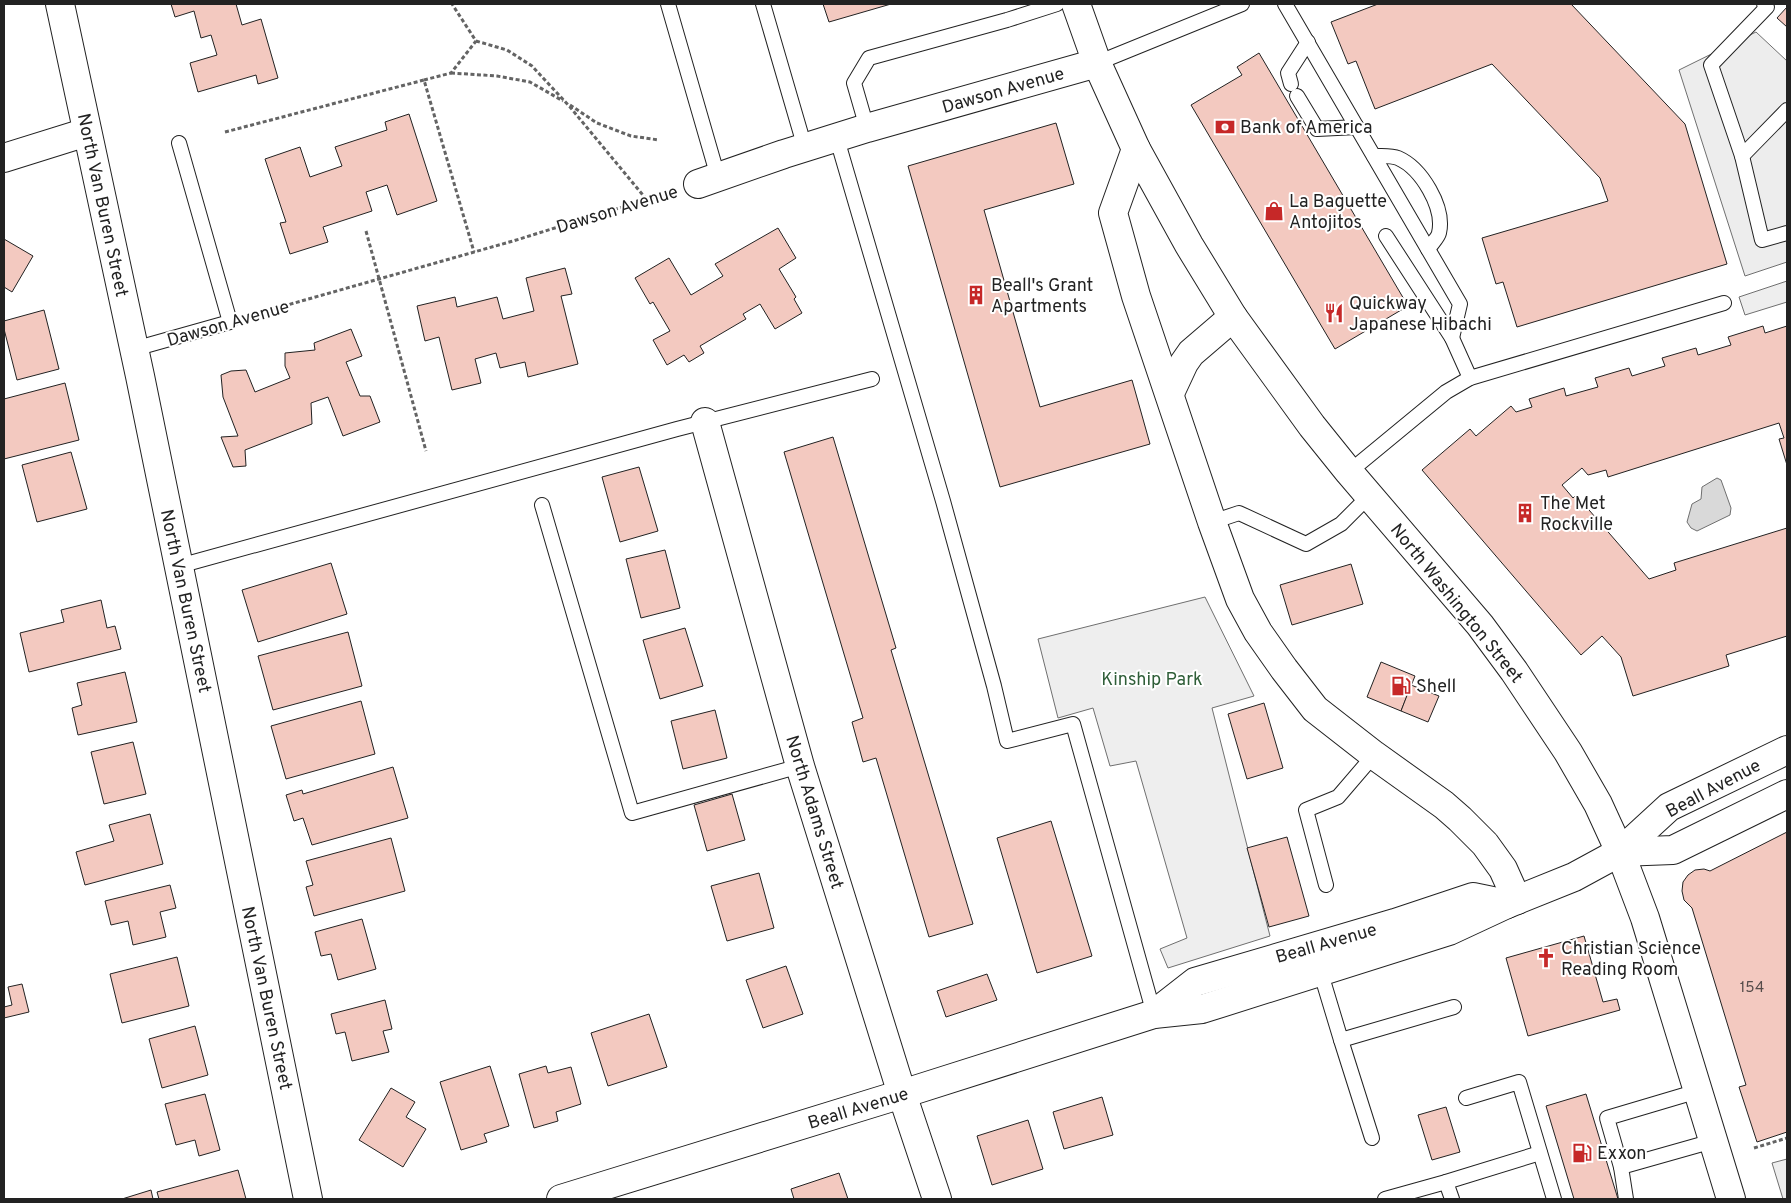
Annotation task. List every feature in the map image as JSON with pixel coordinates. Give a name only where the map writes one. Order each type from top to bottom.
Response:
[{"type":"street","name":"North Van Buren Street","points":[[60,4],[134,349],[308,1199]]},
{"type":"street","name":"North Washington Street","points":[[1076,4],[1097,63],[1136,149],[1185,238],[1234,317],[1312,426],[1480,625],[1514,671],[1568,752],[1598,804],[1620,852],[1645,918],[1731,1199]]},
{"type":"street","name":"Dawson Avenue","points":[[708,181],[868,128],[1097,63]]},
{"type":"street","points":[[4,158],[88,132]]},
{"type":"street","points":[[1136,149],[1113,213],[1136,296],[1240,599],[1258,632],[1315,708],[1374,755],[1444,805],[1485,844],[1503,869],[1512,902]]},
{"type":"street","points":[[1170,393],[1184,363],[1191,354],[1234,317]]},
{"type":"street","name":"North Adams Street","points":[[705,422],[800,766],[902,1094],[937,1199]]},
{"type":"street","name":"Beall Avenue","points":[[561,1199],[1154,1014],[1195,982],[1316,960],[1395,923],[1473,897],[1512,902],[1574,878],[1620,852],[1669,807],[1787,750]]},
{"type":"street","name":"Beall Avenue","points":[[1620,852],[1673,850],[1787,794]]},
{"type":"lane","points":[[668,4],[708,181]]},
{"type":"lane","points":[[763,4],[805,148]]},
{"type":"lane","points":[[868,128],[854,83],[869,58],[1007,20],[1057,4]]},
{"type":"lane","points":[[1097,63],[1242,4]]},
{"type":"lane","points":[[1285,4],[1460,304],[1452,338]]},
{"type":"lane","points":[[1767,5],[1711,65],[1742,156],[1762,240],[1787,233]]},
{"type":"lane","points":[[1308,42],[1288,73],[1294,90],[1317,129],[1357,127]]},
{"type":"lane","points":[[1742,156],[1787,110]]},
{"type":"lane","points":[[837,139],[946,510],[1007,741],[1072,724],[1154,1014]]},
{"type":"lane","points":[[179,143],[230,322]]},
{"type":"lane","points":[[1374,156],[1396,156],[1411,165],[1425,180],[1434,200],[1439,218],[1439,234],[1428,249]]},
{"type":"lane","points":[[1386,236],[1452,338],[1470,378]]},
{"type":"lane","points":[[1349,472],[1446,392],[1470,378],[1724,303]]},
{"type":"lane","name":"Dawson Avenue","points":[[134,349],[230,322]]},
{"type":"lane","points":[[178,566],[705,422],[872,379]]},
{"type":"lane","points":[[1212,522],[1239,513],[1306,544],[1341,524],[1370,495]]},
{"type":"lane","points":[[542,504],[632,813],[800,766]]},
{"type":"lane","points":[[1326,885],[1306,810],[1338,797],[1374,755]]},
{"type":"lane","points":[[1316,960],[1372,1138]]},
{"type":"lane","points":[[1341,1040],[1454,1007]]},
{"type":"lane","points":[[1466,1098],[1519,1082],[1554,1199]]},
{"type":"lane","points":[[1626,1199],[1621,1167],[1607,1118],[1698,1091]]},
{"type":"lane","points":[[1621,1167],[1713,1141]]},
{"type":"lane","points":[[1384,1199],[1540,1153]]},
{"type":"lane","points":[[1446,1182],[1452,1199]]},
{"type":"path","points":[[452,4],[476,41],[507,50],[532,66],[567,103],[647,200]]},
{"type":"path","points":[[451,73],[476,41]]},
{"type":"path","points":[[225,132],[451,73],[497,76],[530,82],[597,123],[631,136],[659,140]]},
{"type":"path","points":[[424,80],[474,252]]},
{"type":"path","name":"Dawson Avenue","points":[[230,322],[474,252],[708,181]]},
{"type":"path","points":[[366,230],[426,451]]},
{"type":"path","points":[[1754,1148],[1787,1138]]},
{"type":"green space","points":[[1787,281],[1787,302],[1745,315],[1739,297]]},
{"type":"green space","name":"Kinship Park","points":[[1205,597],[1254,696],[1212,708],[1270,936],[1168,968],[1160,949],[1187,938],[1136,761],[1110,766],[1093,708],[1058,718],[1038,639]]},
{"type":"shaded area","points":[[1756,32],[1787,61],[1787,262],[1745,276],[1679,70]]},
{"type":"shaded area","points":[[1717,478],[1721,480],[1731,508],[1730,515],[1697,531],[1691,528],[1687,522],[1692,504],[1701,499],[1702,487]]},
{"type":"shaded area","points":[[1787,1159],[1787,1199],[1783,1199],[1772,1163]]},
{"type":"building","points":[[171,4],[236,4],[242,25],[261,19],[278,78],[258,84],[256,75],[198,92],[190,63],[217,55],[211,35],[201,38],[194,11],[175,17]]},
{"type":"building","points":[[823,4],[891,4],[829,22]]},
{"type":"building","points":[[1378,4],[1571,4],[1685,124],[1727,264],[1517,327],[1503,282],[1496,284],[1482,238],[1608,201],[1600,178],[1492,64],[1375,109],[1356,61],[1348,64],[1331,22]]},
{"type":"building","points":[[1787,7],[1787,27],[1777,18]]},
{"type":"building","points":[[1259,53],[1408,306],[1335,349],[1191,105],[1242,75],[1237,67]]},
{"type":"building","points":[[409,114],[437,201],[397,215],[387,185],[366,192],[372,211],[323,227],[328,242],[290,254],[280,223],[286,222],[265,159],[300,147],[310,177],[342,166],[335,147],[387,130],[385,122]]},
{"type":"building","name":"Beall's Grant Apartments","points":[[1056,123],[1074,184],[984,210],[1040,407],[1132,380],[1150,444],[1000,487],[908,166]]},
{"type":"building","points":[[778,228],[796,258],[779,269],[796,297],[794,299],[802,313],[775,329],[760,304],[743,314],[746,319],[700,346],[704,353],[689,362],[684,355],[667,365],[653,340],[670,331],[653,302],[650,304],[635,278],[669,258],[691,295],[723,276],[715,264]]},
{"type":"building","points":[[4,239],[33,256],[12,292],[4,287]]},
{"type":"building","points":[[565,268],[572,294],[561,296],[578,364],[528,377],[525,362],[500,368],[496,353],[475,359],[481,383],[452,390],[439,337],[425,341],[417,306],[455,297],[457,307],[497,297],[503,319],[534,311],[526,278]]},
{"type":"building","points":[[44,310],[59,369],[17,380],[4,329],[4,321]]},
{"type":"building","name":"The Met Rockville","points":[[1763,326],[1765,333],[1787,326],[1787,465],[1779,439],[1784,438],[1779,423],[1608,477],[1606,470],[1588,475],[1582,468],[1562,485],[1573,498],[1576,495],[1649,579],[1676,570],[1674,563],[1787,528],[1787,636],[1726,655],[1729,666],[1633,696],[1621,657],[1602,636],[1581,655],[1422,470],[1470,429],[1476,436],[1511,406],[1516,412],[1532,407],[1529,399],[1564,388],[1566,396],[1598,387],[1595,378],[1629,368],[1632,376],[1665,366],[1662,358],[1696,348],[1698,355],[1731,345],[1728,337]]},
{"type":"building","points":[[351,329],[362,356],[346,362],[360,396],[370,396],[380,422],[343,436],[328,397],[311,403],[312,424],[245,450],[246,466],[233,467],[221,437],[238,436],[223,397],[221,375],[231,371],[246,370],[255,392],[290,378],[285,366],[285,353],[315,350],[314,343]]},
{"type":"building","points":[[65,383],[79,440],[4,459],[4,399]]},
{"type":"building","points":[[833,437],[896,648],[891,650],[973,924],[929,937],[876,758],[863,762],[852,722],[863,718],[784,452]]},
{"type":"building","points":[[71,452],[87,509],[37,522],[22,465]]},
{"type":"building","points":[[639,467],[658,531],[620,542],[602,477]]},
{"type":"building","points":[[665,550],[680,608],[641,618],[626,559]]},
{"type":"building","points":[[331,563],[347,614],[258,642],[242,590]]},
{"type":"building","points":[[1351,564],[1363,604],[1292,625],[1280,585]]},
{"type":"building","points":[[101,600],[107,628],[115,626],[121,649],[29,672],[20,633],[64,622],[61,610]]},
{"type":"building","points":[[685,628],[703,686],[660,699],[643,640]]},
{"type":"building","points":[[348,632],[362,686],[273,710],[258,656]]},
{"type":"building","points":[[1381,662],[1415,676],[1401,711],[1367,697]]},
{"type":"building","points":[[125,672],[137,722],[78,735],[72,708],[82,705],[77,683]]},
{"type":"building","points":[[1411,685],[1439,696],[1428,722],[1401,711]]},
{"type":"building","points":[[361,701],[375,754],[286,779],[271,726]]},
{"type":"building","points":[[1264,703],[1283,768],[1247,779],[1228,714]]},
{"type":"building","points":[[715,710],[727,758],[683,769],[671,721]]},
{"type":"building","points":[[133,742],[146,794],[104,804],[91,752]]},
{"type":"building","points":[[393,767],[408,818],[312,845],[303,818],[294,821],[286,795],[302,790],[303,794]]},
{"type":"building","points":[[732,794],[745,840],[707,851],[694,805]]},
{"type":"building","points":[[150,814],[163,864],[85,885],[76,852],[114,841],[109,825]]},
{"type":"building","points":[[1051,821],[1092,956],[1037,973],[997,838]]},
{"type":"building","points":[[1787,832],[1787,1132],[1757,1142],[1739,1087],[1746,1085],[1692,908],[1684,900],[1682,891],[1683,882],[1695,870],[1704,869],[1710,871]]},
{"type":"building","points":[[1287,837],[1309,916],[1269,927],[1247,848]]},
{"type":"building","points":[[391,838],[405,891],[314,916],[306,887],[313,885],[306,861]]},
{"type":"building","points":[[759,873],[774,928],[727,941],[711,886]]},
{"type":"building","points":[[170,885],[176,908],[160,912],[166,937],[133,945],[128,921],[111,925],[105,901]]},
{"type":"building","points":[[362,919],[376,969],[338,980],[331,954],[321,956],[315,932]]},
{"type":"building","points":[[1584,936],[1603,1002],[1617,999],[1620,1010],[1528,1036],[1506,958]]},
{"type":"building","points":[[177,957],[189,1006],[122,1023],[110,974]]},
{"type":"building","points":[[786,966],[803,1014],[763,1028],[746,980]]},
{"type":"building","points":[[987,974],[997,1000],[946,1017],[937,991]]},
{"type":"building","points":[[22,984],[29,1012],[4,1018],[4,1007],[12,1005],[8,987]]},
{"type":"building","points":[[385,1000],[392,1029],[383,1031],[389,1052],[352,1061],[345,1032],[336,1034],[331,1014]]},
{"type":"building","points":[[649,1014],[667,1067],[608,1086],[591,1033]]},
{"type":"building","points":[[195,1026],[208,1075],[162,1088],[149,1039]]},
{"type":"building","points":[[490,1066],[509,1126],[484,1134],[487,1142],[461,1150],[440,1082]]},
{"type":"building","points":[[546,1066],[548,1073],[571,1067],[581,1104],[556,1112],[558,1121],[534,1128],[519,1074]]},
{"type":"building","points":[[391,1088],[415,1102],[406,1117],[426,1129],[403,1167],[359,1140]]},
{"type":"building","points":[[205,1094],[220,1150],[199,1156],[195,1140],[176,1145],[165,1104]]},
{"type":"building","name":"Exxon","points":[[1586,1094],[1618,1199],[1574,1199],[1546,1106]]},
{"type":"building","points":[[1102,1097],[1113,1135],[1064,1149],[1053,1112]]},
{"type":"building","points":[[1446,1107],[1460,1152],[1432,1160],[1418,1115]]},
{"type":"building","points":[[1028,1120],[1043,1169],[992,1185],[977,1136]]},
{"type":"building","points":[[238,1170],[246,1199],[159,1199],[157,1192]]},
{"type":"building","points":[[839,1173],[848,1199],[794,1199],[791,1189]]},
{"type":"building","points":[[151,1190],[153,1199],[122,1199]]},
{"type":"place","name":"Bank of America","points":[[1225,127]]},
{"type":"place","name":"La Baguette Antojitos","points":[[1274,211]]},
{"type":"place","name":"Beall's Grant Apartments","points":[[976,295]]},
{"type":"place","name":"Quickway Japanese Hibachi","points":[[1334,313]]},
{"type":"place","name":"The Met Rockville","points":[[1525,513]]},
{"type":"place","name":"Shell","points":[[1401,686]]},
{"type":"place","name":"Christian Science Reading Room","points":[[1546,958]]},
{"type":"place","name":"Exxon","points":[[1582,1153]]}]
